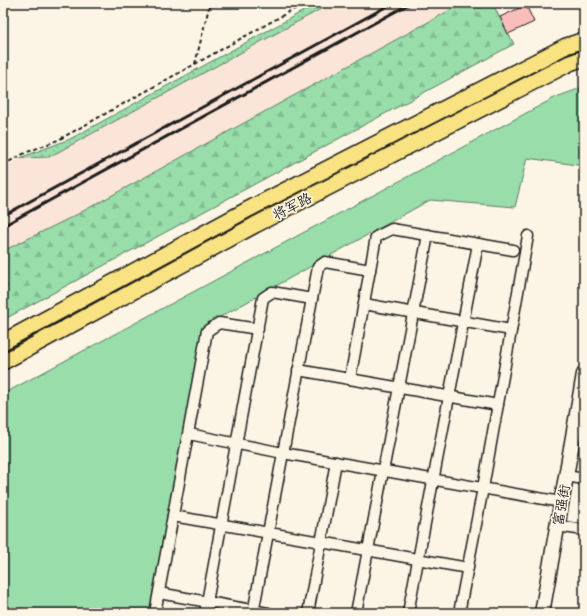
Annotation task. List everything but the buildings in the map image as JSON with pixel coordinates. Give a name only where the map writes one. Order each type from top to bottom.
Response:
[{"type":"main road","name":"将军路","points":[[3,342],[247,210],[566,46],[584,40]]},
{"type":"main road","name":"将军路","points":[[3,362],[255,225],[570,63],[584,58]]},
{"type":"main road","name":"富强街","points":[[542,613],[584,374]]},
{"type":"street","points":[[350,379],[376,237],[392,229],[428,234],[513,250]]},
{"type":"street","points":[[356,613],[428,234]]},
{"type":"street","points":[[460,613],[528,236]]},
{"type":"street","points":[[408,613],[478,244]]},
{"type":"street","points":[[253,612],[318,267],[325,262],[370,270]]},
{"type":"street","points":[[205,613],[263,298],[272,292],[312,299]]},
{"type":"street","points":[[364,304],[511,330]]},
{"type":"street","points":[[155,613],[207,331],[219,323],[258,329]]},
{"type":"street","points":[[298,370],[498,406]]},
{"type":"street","points":[[189,434],[283,453],[561,502]]},
{"type":"street","points":[[308,613],[336,462]]},
{"type":"street","points":[[566,476],[584,479]]},
{"type":"street","points":[[173,516],[468,568]]},
{"type":"street","points":[[557,526],[584,530]]},
{"type":"street","points":[[159,593],[253,612],[268,613]]},
{"type":"path","points":[[194,65],[210,3]]},
{"type":"path","points":[[3,165],[25,153],[58,140],[305,3]]},
{"type":"shaded area","points":[[318,3],[463,3],[76,215],[3,251],[3,169],[20,158],[70,139]]},
{"type":"green space","points":[[318,3],[332,3],[49,157],[20,158],[70,139]]},
{"type":"green space","points":[[463,3],[492,3],[514,44],[3,320],[3,251],[76,215]]},
{"type":"green space","points":[[584,87],[584,166],[527,158],[515,207],[430,200],[204,326],[149,613],[3,613],[3,394],[556,97]]},
{"type":"railway","points":[[3,216],[393,3]]},
{"type":"railway","points":[[3,226],[411,3]]}]
